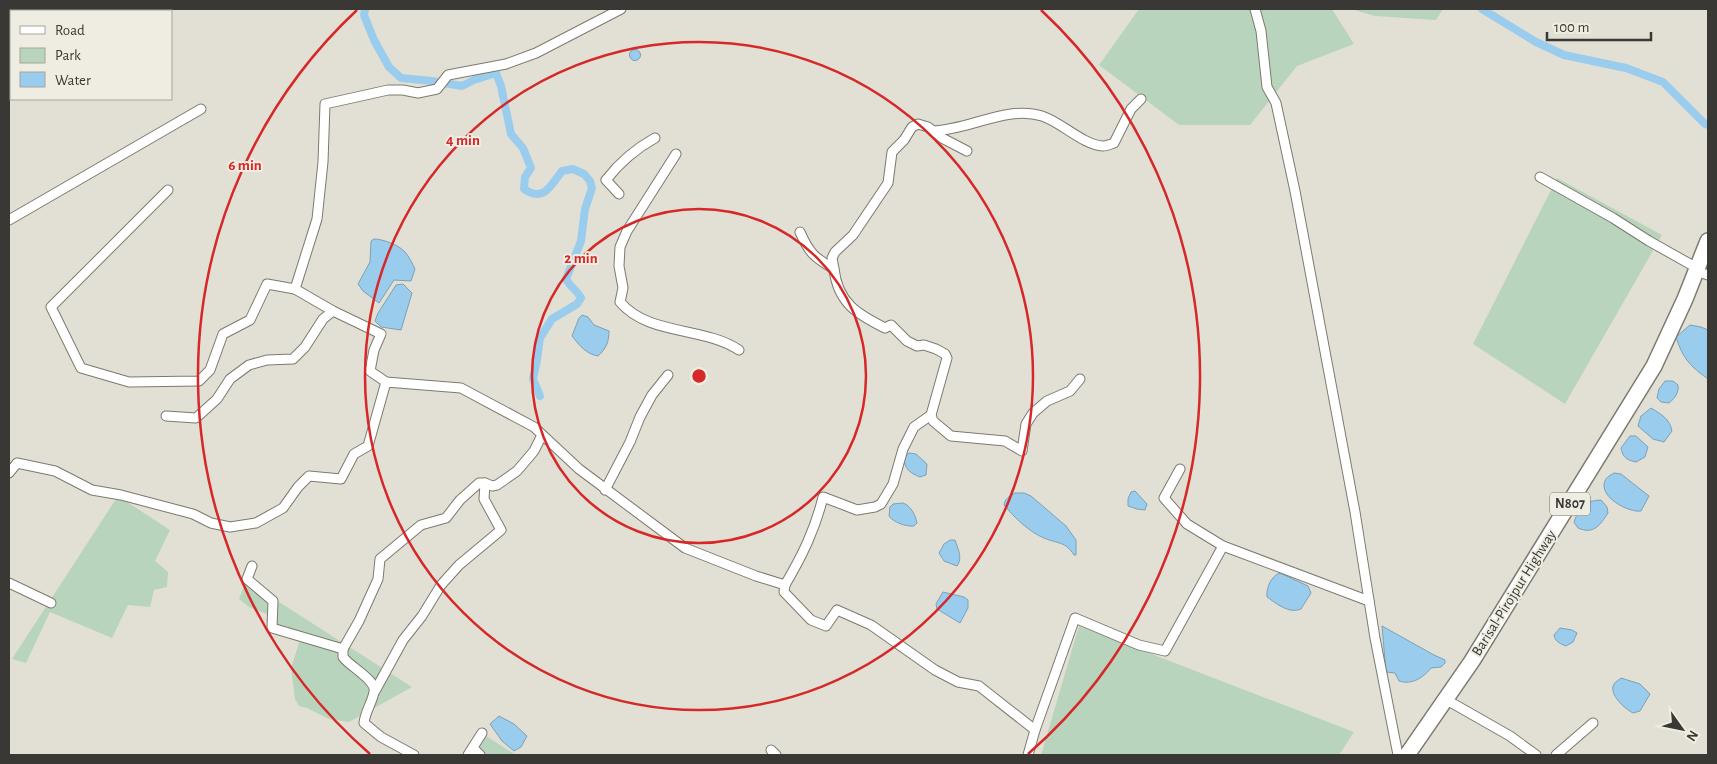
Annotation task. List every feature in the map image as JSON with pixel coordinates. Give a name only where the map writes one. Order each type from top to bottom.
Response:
[{"type":"highway","name":"Barisal-Pirojpur Highway","points":[[1407,755],[1530,568],[1654,366],[1701,271],[1708,240]]},
{"type":"street","points":[[295,288],[317,219],[323,162],[325,104],[388,90],[403,90],[418,94],[437,89],[448,75],[506,64],[536,53],[621,9]]},
{"type":"street","points":[[1255,9],[1261,31],[1267,87],[1276,103],[1296,199],[1355,512],[1369,602],[1398,755]]},
{"type":"street","points":[[933,130],[956,128],[999,116],[1027,113],[1043,116],[1089,142],[1104,146],[1114,143],[1130,109],[1141,99]]},
{"type":"street","points":[[9,220],[201,109]]},
{"type":"street","points":[[966,151],[933,130],[918,124],[912,127],[904,140],[892,152],[888,183],[853,235],[835,252],[832,258],[836,283],[847,303],[860,315],[885,328],[891,325],[907,340],[917,346],[924,345],[945,354],[947,358],[931,415],[933,421],[951,436],[1005,441],[1022,451],[1026,424],[1033,413],[1047,401],[1070,391],[1080,379]]},
{"type":"street","points":[[619,194],[606,180],[617,166],[638,148],[654,138]]},
{"type":"street","points":[[676,154],[627,231],[620,247],[619,266],[623,288],[620,302],[628,311],[644,319],[727,342],[738,350]]},
{"type":"street","points":[[1540,177],[1701,271]]},
{"type":"street","points":[[168,190],[51,307],[81,368],[129,382],[199,381],[210,370],[223,334],[250,320],[267,284],[295,288],[333,311],[381,334],[374,350],[370,371],[386,382],[461,388],[534,427],[579,469],[685,548],[756,576],[785,585]]},
{"type":"street","points":[[800,232],[808,249],[819,260],[834,269]]},
{"type":"street","points":[[166,416],[196,418],[217,400],[230,379],[249,366],[267,360],[293,359],[306,347],[323,319],[333,311]]},
{"type":"street","points":[[606,490],[640,417],[652,395],[668,375]]},
{"type":"street","points":[[9,473],[16,463],[56,470],[92,490],[121,495],[193,514],[211,524],[230,527],[256,523],[282,508],[309,476],[341,479],[354,454],[368,446],[386,382]]},
{"type":"street","points":[[931,415],[914,427],[903,449],[893,484],[881,504],[867,510],[858,510],[823,497],[819,516],[805,551],[785,585],[784,592],[811,620],[826,626],[837,610],[871,625],[935,670],[958,682],[980,686],[1035,730]]},
{"type":"street","points":[[375,691],[368,679],[342,657],[343,649],[359,621],[378,579],[380,559],[422,525],[431,524],[446,518],[460,500],[478,483],[492,486],[497,485],[517,471],[534,451],[542,435]]},
{"type":"street","points":[[1180,469],[1164,498],[1186,524],[1223,546],[1369,602]]},
{"type":"street","points":[[414,755],[381,737],[364,723],[365,715],[375,691],[404,640],[442,585],[459,565],[501,530],[484,499],[485,483]]},
{"type":"street","points":[[1028,755],[1075,618],[1139,645],[1165,651],[1223,546]]},
{"type":"street","points":[[252,566],[247,579],[273,601],[272,628],[343,649]]},
{"type":"street","points":[[9,583],[51,603]]},
{"type":"street","points":[[1445,699],[1510,736],[1536,755]]},
{"type":"street","points":[[1556,755],[1593,722]]},
{"type":"street","points":[[480,755],[470,751],[482,733]]},
{"type":"green space","points":[[1139,9],[1332,9],[1354,44],[1297,66],[1250,125],[1179,125],[1099,65]]},
{"type":"green space","points":[[1351,9],[1443,9],[1436,20],[1375,16]]},
{"type":"green space","points":[[1557,178],[1662,235],[1565,404],[1473,344]]},
{"type":"green space","points":[[118,496],[170,530],[155,561],[168,572],[167,587],[154,590],[150,607],[128,605],[112,638],[50,612],[26,663],[12,659]]},
{"type":"green space","points":[[246,581],[412,687],[349,722],[329,719],[299,706],[295,699],[291,668],[300,640],[269,631],[269,615],[249,607],[239,599]]},
{"type":"green space","points":[[1079,626],[1354,732],[1339,755],[1041,755]]},
{"type":"green space","points":[[483,734],[516,755],[469,755]]},
{"type":"water","points":[[635,49],[641,55],[635,61],[629,55]]},
{"type":"water","points":[[374,239],[386,241],[401,249],[415,269],[411,281],[394,280],[379,303],[363,291],[358,284],[370,262],[371,241]]},
{"type":"water","points":[[403,284],[412,293],[401,330],[381,327],[375,321],[378,313],[396,285]]},
{"type":"water","points":[[582,315],[588,317],[594,325],[609,331],[606,345],[598,356],[586,351],[572,336]]},
{"type":"water","points":[[1690,325],[1708,330],[1708,379],[1688,361],[1681,351],[1676,337]]},
{"type":"water","points":[[1665,381],[1673,381],[1678,385],[1676,395],[1669,403],[1661,402],[1657,398],[1659,389]]},
{"type":"water","points":[[1651,408],[1665,417],[1671,427],[1672,431],[1664,442],[1653,439],[1638,426],[1641,416]]},
{"type":"water","points":[[1630,436],[1636,436],[1648,447],[1645,457],[1636,462],[1626,458],[1621,448]]},
{"type":"water","points":[[909,453],[916,454],[927,464],[926,475],[920,477],[908,470],[904,457]]},
{"type":"water","points":[[1614,473],[1621,474],[1649,496],[1641,511],[1629,509],[1610,498],[1604,487],[1606,480]]},
{"type":"water","points":[[1135,491],[1147,504],[1145,510],[1128,506],[1131,492]]},
{"type":"water","points":[[1015,493],[1024,493],[1031,496],[1066,526],[1076,540],[1076,555],[1064,545],[1033,532],[1012,514],[1004,505],[1007,499]]},
{"type":"water","points":[[1601,500],[1607,507],[1608,513],[1602,521],[1596,528],[1584,530],[1578,528],[1574,522],[1583,505]]},
{"type":"water","points":[[903,503],[914,514],[917,523],[914,526],[900,524],[889,516],[890,507],[893,504]]},
{"type":"water","points":[[950,540],[955,540],[959,550],[960,560],[957,566],[944,561],[939,553],[944,544]]},
{"type":"water","points":[[1280,573],[1308,586],[1311,593],[1301,609],[1288,609],[1267,597],[1270,583]]},
{"type":"water","points":[[943,592],[964,597],[968,600],[968,608],[960,623],[937,609],[936,604]]},
{"type":"water","points":[[1382,626],[1445,660],[1445,663],[1441,667],[1431,668],[1417,680],[1399,681],[1395,673],[1386,672]]},
{"type":"water","points":[[1560,628],[1577,633],[1573,642],[1566,646],[1557,641],[1554,635]]},
{"type":"water","points":[[1621,678],[1640,684],[1650,694],[1640,711],[1633,713],[1615,697],[1613,688],[1615,683]]},
{"type":"water","points":[[499,716],[514,724],[527,736],[521,747],[514,751],[502,741],[490,724]]},
{"type":"waterway","points":[[365,9],[364,15],[374,40],[389,67],[401,78],[462,86],[496,73],[501,86],[511,134],[523,148],[531,168],[525,177],[524,189],[531,193],[542,193],[550,187],[562,171],[573,169],[584,174],[590,181],[592,188],[585,209],[581,241],[566,279],[581,298],[577,304],[552,319],[540,338],[533,379],[540,396]]},
{"type":"waterway","points":[[1482,9],[1536,42],[1564,55],[1626,68],[1663,82],[1708,125]]}]
